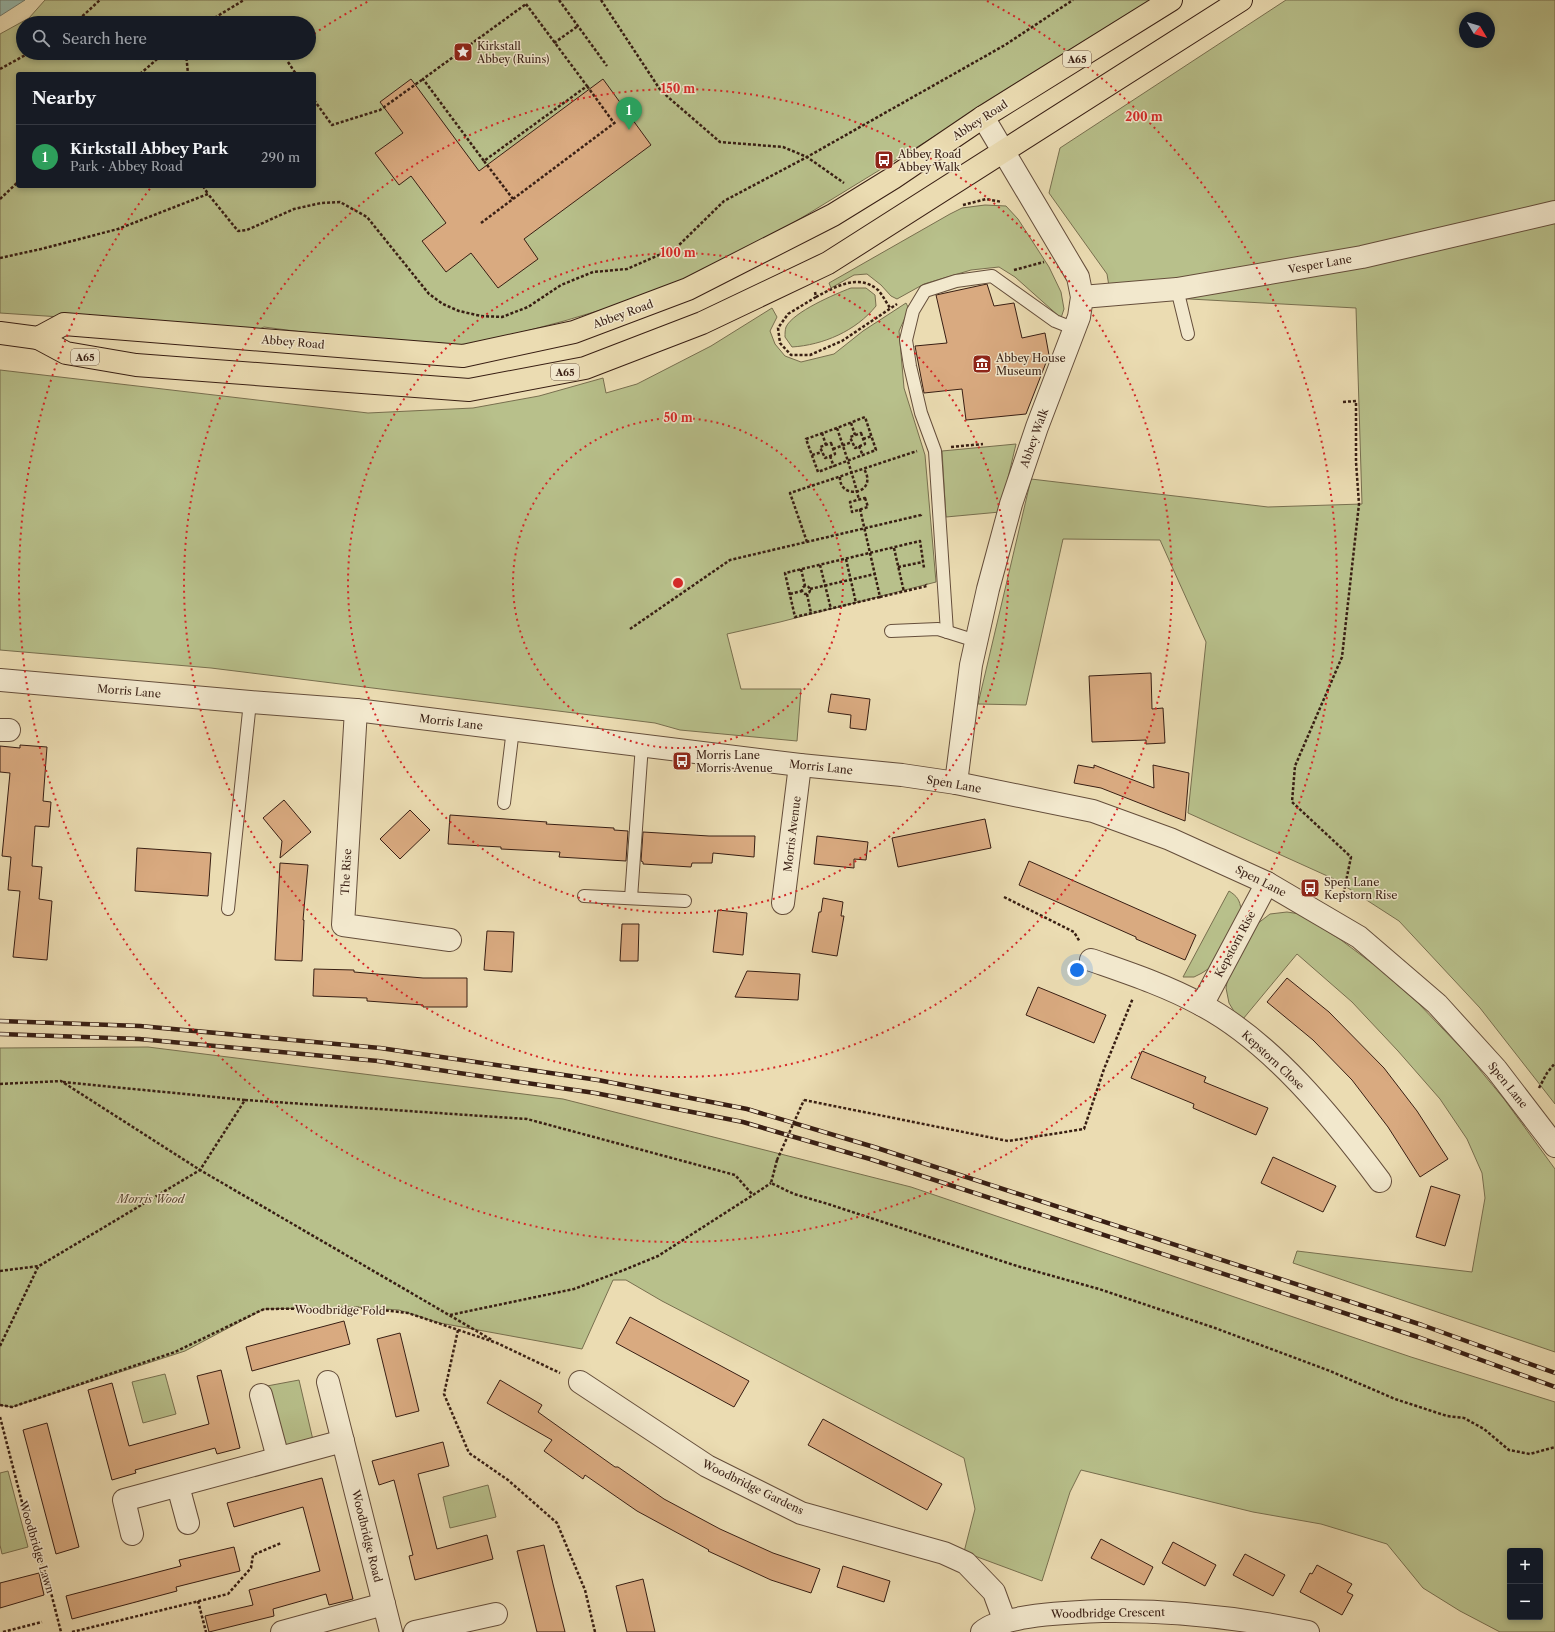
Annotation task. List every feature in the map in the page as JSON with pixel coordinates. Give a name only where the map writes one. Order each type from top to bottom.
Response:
[{"type":"main road","name":"Abbey Road","points":[[38,338],[64,324],[463,356],[574,332],[688,289],[833,215],[893,178],[983,117],[1171,0]]},
{"type":"main road","name":"A65","points":[[0,333],[38,338],[66,354],[136,365],[470,390],[585,368],[702,323],[828,263],[1241,0]]},
{"type":"street","name":"Abbey Walk","points":[[956,783],[971,665],[988,589],[1010,504],[1037,427],[1075,329],[1079,317],[1082,297],[1078,277],[983,117]]},
{"type":"street","name":"Vesper Lane","points":[[1082,297],[1177,289],[1362,257],[1555,212]]},
{"type":"street","name":"Morris Lane","points":[[0,680],[356,710],[800,765],[902,775]]},
{"type":"street","name":"The Rise","points":[[356,710],[343,926],[450,940]]},
{"type":"street","name":"Morris Avenue","points":[[783,903],[800,765]]},
{"type":"street","name":"Spen Lane","points":[[902,775],[956,783],[1093,811],[1170,839],[1267,883],[1359,937],[1437,1004],[1496,1069],[1555,1146]]},
{"type":"street","name":"Kepstorn Rise","points":[[1202,1004],[1267,883]]},
{"type":"street","name":"Kepstorn Close","points":[[1091,960],[1170,989],[1202,1004],[1234,1025],[1259,1045],[1291,1075],[1318,1104],[1380,1181]]},
{"type":"street","name":"Woodbridge Road","points":[[328,1382],[391,1632]]},
{"type":"street","name":"Woodbridge Gardens","points":[[580,1382],[708,1466],[801,1513],[944,1553],[966,1563],[994,1592],[1004,1622]]},
{"type":"street","points":[[261,1395],[278,1458]]},
{"type":"street","points":[[132,1534],[124,1500],[343,1441]]},
{"type":"street","points":[[178,1486],[188,1524]]},
{"type":"street","points":[[282,1632],[384,1604]]},
{"type":"street","name":"Woodbridge Crescent","points":[[982,1632],[1004,1622],[1036,1615],[1144,1610],[1207,1614],[1260,1622],[1308,1632]]},
{"type":"street","points":[[415,1632],[496,1614]]},
{"type":"lane","points":[[947,632],[933,447],[921,413],[910,366],[906,340],[913,311],[925,291],[956,281],[992,276],[1055,321],[1075,329]]},
{"type":"lane","points":[[1177,289],[1188,334]]},
{"type":"lane","points":[[891,631],[938,630],[976,641]]},
{"type":"lane","points":[[228,909],[250,702]]},
{"type":"lane","points":[[504,803],[513,729]]},
{"type":"lane","points":[[631,898],[642,745]]},
{"type":"lane","points":[[584,896],[685,901]]},
{"type":"path","points":[[83,16],[100,0]]},
{"type":"path","points":[[218,16],[244,0]]},
{"type":"path","points":[[559,0],[607,66]]},
{"type":"path","points":[[601,0],[661,91],[720,142],[783,148],[807,157],[847,185]]},
{"type":"path","points":[[204,188],[238,231],[247,230],[294,209],[321,203],[340,202],[367,217],[429,294],[443,304],[459,311],[481,316],[502,317],[528,307],[561,285],[593,272],[627,269],[677,247],[724,201],[807,157],[1005,45],[1073,0]]},
{"type":"path","points":[[316,103],[332,125],[380,110],[526,4],[614,123]]},
{"type":"path","points":[[554,43],[578,26]]},
{"type":"path","points":[[0,69],[16,60]]},
{"type":"path","points":[[142,72],[156,60]]},
{"type":"path","points":[[187,60],[188,72]]},
{"type":"path","points":[[288,62],[295,72]]},
{"type":"path","points":[[423,79],[513,199]]},
{"type":"path","points":[[484,161],[587,86]]},
{"type":"path","points":[[481,223],[617,121]]},
{"type":"path","points":[[0,199],[16,184]]},
{"type":"path","points":[[0,258],[118,229],[208,194]]},
{"type":"path","points":[[992,276],[1066,256]]},
{"type":"path","points":[[890,308],[879,291],[866,282],[847,282],[816,297],[788,314],[778,328],[780,343],[791,355],[810,355],[842,341],[890,308],[925,291]]},
{"type":"path","points":[[813,285],[816,297]]},
{"type":"path","points":[[1343,402],[1356,402],[1356,462],[1359,504],[1342,657],[1295,766],[1292,802],[1352,857],[1343,896]]},
{"type":"path","points":[[865,417],[876,450],[818,472],[806,439],[837,428],[865,417]]},
{"type":"path","points":[[851,423],[855,435]]},
{"type":"path","points":[[837,428],[853,472],[859,500]]},
{"type":"path","points":[[822,433],[826,445]]},
{"type":"path","points":[[861,433],[865,444],[855,448],[850,437],[855,435],[861,433]]},
{"type":"path","points":[[863,439],[872,436]]},
{"type":"path","points":[[834,449],[852,442]]},
{"type":"path","points":[[831,443],[835,454],[825,458],[820,447],[826,445],[831,443]]},
{"type":"path","points":[[807,542],[790,493],[933,447],[983,444]]},
{"type":"path","points":[[859,446],[863,456]]},
{"type":"path","points":[[812,455],[822,452]]},
{"type":"path","points":[[830,456],[834,467]]},
{"type":"path","points":[[840,477],[844,488],[848,491],[857,492],[867,483],[867,474],[864,469]]},
{"type":"path","points":[[865,498],[868,507],[852,512],[850,502],[859,500],[865,498]]},
{"type":"path","points":[[860,509],[880,597]]},
{"type":"path","points":[[630,629],[730,560],[921,515],[920,509]]},
{"type":"path","points":[[925,574],[920,541],[785,573],[795,617],[927,586],[926,580]]},
{"type":"path","points":[[894,548],[904,592]]},
{"type":"path","points":[[846,559],[856,603]]},
{"type":"path","points":[[898,567],[923,562]]},
{"type":"path","points":[[820,565],[831,609]]},
{"type":"path","points":[[801,570],[805,587]]},
{"type":"path","points":[[805,587],[810,589],[875,574]]},
{"type":"path","points":[[790,594],[802,591],[805,587]]},
{"type":"path","points":[[810,589],[807,594],[811,613]]},
{"type":"path","points":[[802,591],[807,594]]},
{"type":"path","points":[[1004,897],[1074,932],[1091,960]]},
{"type":"path","points":[[449,1315],[574,1289],[658,1256],[771,1183],[777,1160],[804,1100],[1008,1141],[1084,1129],[1104,1069],[1141,978]]},
{"type":"path","points":[[1540,1085],[1546,1073],[1555,1063]]},
{"type":"path","points":[[0,1084],[61,1081],[245,1100],[528,1120],[735,1175],[753,1195]]},
{"type":"path","points":[[61,1081],[200,1170],[497,1343],[580,1382]]},
{"type":"path","points":[[0,1271],[39,1266],[200,1170],[245,1100]]},
{"type":"path","points":[[771,1183],[794,1194],[1016,1266],[1099,1289],[1215,1328],[1330,1371],[1395,1399],[1447,1416],[1464,1418],[1484,1429],[1509,1450],[1530,1454],[1555,1447]]},
{"type":"path","points":[[0,1346],[39,1266]]},
{"type":"path","name":"Woodbridge Fold","points":[[0,1405],[12,1407],[175,1352],[264,1309],[364,1308],[408,1312],[497,1343]]},
{"type":"path","points":[[458,1330],[444,1394],[469,1453],[508,1480],[557,1523],[584,1590],[595,1632]]},
{"type":"path","name":"Woodbridge Lawn","points":[[0,1417],[32,1541],[47,1577],[61,1632]]},
{"type":"path","points":[[72,1632],[228,1594],[250,1568],[253,1554],[281,1543]]},
{"type":"path","points":[[198,1601],[206,1632]]},
{"type":"path","points":[[2,1632],[42,1622]]},
{"type":"green space","points":[[45,0],[1165,0],[1059,60],[785,228],[664,291],[564,321],[462,348],[387,343],[264,327],[250,333],[152,323],[0,313],[0,34],[16,25],[16,60],[316,60],[316,16],[31,16]]},
{"type":"green space","points":[[1286,0],[1555,0],[1555,1104],[1480,1008],[1399,921],[1334,879],[1188,813],[1206,642],[1160,540],[1063,539],[1026,705],[978,704],[1031,479],[1268,507],[1362,504],[1356,308],[1171,298],[1112,305],[1107,274],[1049,193],[1060,148]]},
{"type":"green space","points":[[985,205],[1006,206],[1018,219],[1049,267],[1061,292],[1064,309],[1061,318],[1015,277],[999,267],[971,270],[924,284],[897,299],[891,296],[881,285],[867,274],[854,275],[831,288],[829,283],[950,214],[962,208]]},
{"type":"green space","points":[[851,288],[866,288],[875,295],[876,306],[868,315],[859,323],[827,340],[804,346],[792,347],[785,337],[786,327],[790,321],[815,304]]},
{"type":"green space","points":[[906,303],[909,309],[899,331],[904,388],[925,455],[936,582],[727,634],[741,689],[801,689],[797,741],[680,730],[655,723],[211,668],[0,650],[0,370],[368,413],[473,408],[539,396],[603,378],[606,393],[637,384],[711,346],[772,308],[777,317],[770,331],[775,344],[785,356],[801,362],[834,354],[863,331]]},
{"type":"green space","points":[[1016,444],[1000,512],[946,517],[942,451]]},
{"type":"green space","points":[[1229,891],[1238,899],[1241,910],[1211,967],[1194,977],[1183,977]]},
{"type":"green space","points":[[1287,912],[1300,914],[1341,940],[1377,967],[1418,1003],[1466,1053],[1504,1099],[1555,1169],[1555,1352],[1293,1263],[1297,1251],[1472,1272],[1485,1198],[1482,1173],[1467,1139],[1440,1099],[1352,1002],[1297,954],[1243,1019],[1235,1013],[1229,1003],[1226,988],[1228,977],[1257,924],[1270,914]]},
{"type":"green space","name":"Morris Wood","points":[[148,1047],[563,1099],[911,1187],[1411,1357],[1555,1402],[1555,1632],[1500,1632],[1460,1611],[1423,1588],[1387,1544],[1321,1524],[1253,1512],[1081,1470],[1070,1492],[1042,1581],[964,1552],[975,1509],[964,1458],[662,1301],[626,1280],[613,1280],[582,1349],[440,1323],[399,1310],[355,1307],[264,1309],[185,1351],[12,1407],[0,1405],[0,1048]]},
{"type":"green space","points":[[165,1374],[176,1414],[143,1423],[132,1382]]},
{"type":"green space","points":[[299,1380],[313,1440],[282,1449],[267,1386]]},
{"type":"green space","points":[[8,1471],[28,1547],[2,1554],[0,1545],[0,1473]]},
{"type":"green space","points":[[488,1485],[496,1517],[450,1528],[443,1497]]},
{"type":"water","points":[[0,0],[25,0],[0,16]]},
{"type":"building","points":[[411,79],[479,171],[603,79],[651,145],[524,239],[538,259],[498,288],[471,253],[446,272],[422,241],[446,223],[411,176],[399,185],[375,153],[403,133],[380,102]]},
{"type":"building","points":[[987,284],[994,306],[1014,303],[1022,338],[1045,333],[1049,355],[1026,414],[966,420],[962,389],[924,393],[915,346],[947,343],[936,295]]},
{"type":"building","points":[[1151,673],[1152,709],[1163,708],[1165,743],[1146,744],[1146,740],[1092,742],[1089,676]]},
{"type":"building","points":[[831,694],[870,699],[866,730],[850,728],[851,715],[828,712]]},
{"type":"building","points":[[20,745],[47,747],[43,801],[51,802],[49,827],[35,826],[32,866],[42,867],[39,899],[52,901],[47,960],[13,957],[20,891],[8,890],[11,857],[2,856],[10,773],[0,772],[0,746],[20,748]]},
{"type":"building","points":[[1078,765],[1094,768],[1094,765],[1154,788],[1153,765],[1189,773],[1185,821],[1101,788],[1074,783]]},
{"type":"building","points":[[284,800],[311,832],[280,858],[282,841],[263,818]]},
{"type":"building","points":[[410,810],[430,830],[400,859],[380,839]]},
{"type":"building","points":[[450,815],[547,822],[546,824],[614,828],[614,830],[628,831],[626,861],[559,857],[560,852],[501,849],[501,847],[448,844]]},
{"type":"building","points":[[985,819],[991,848],[898,867],[892,838]]},
{"type":"building","points":[[643,832],[709,836],[755,836],[754,857],[713,853],[712,863],[692,863],[691,867],[643,864],[641,861]]},
{"type":"building","points":[[817,836],[868,842],[866,860],[854,859],[854,868],[814,864]]},
{"type":"building","points":[[137,848],[211,853],[208,896],[135,891]]},
{"type":"building","points":[[1029,861],[1196,935],[1185,960],[1019,885]]},
{"type":"building","points":[[280,863],[308,865],[303,920],[302,961],[275,960]]},
{"type":"building","points":[[823,898],[843,902],[841,916],[844,916],[837,956],[812,952]]},
{"type":"building","points":[[718,910],[747,913],[743,955],[713,952]]},
{"type":"building","points":[[622,924],[639,924],[638,961],[620,961]]},
{"type":"building","points":[[487,931],[514,932],[512,972],[484,970]]},
{"type":"building","points":[[314,969],[354,970],[354,972],[423,978],[467,978],[467,1007],[423,1007],[423,1005],[367,1001],[367,998],[313,996]]},
{"type":"building","points":[[747,971],[800,974],[798,1000],[735,997]]},
{"type":"building","points":[[1287,978],[1329,1012],[1384,1068],[1417,1111],[1448,1159],[1420,1177],[1388,1127],[1352,1080],[1313,1040],[1267,1002]]},
{"type":"building","points":[[1038,987],[1106,1015],[1094,1043],[1026,1015]]},
{"type":"building","points":[[1142,1051],[1206,1077],[1204,1082],[1268,1108],[1256,1135],[1193,1108],[1194,1104],[1131,1078]]},
{"type":"building","points":[[1273,1157],[1336,1186],[1323,1212],[1261,1183]]},
{"type":"building","points":[[1431,1186],[1460,1195],[1445,1246],[1416,1237]]},
{"type":"building","points":[[630,1317],[749,1381],[734,1407],[616,1343]]},
{"type":"building","points":[[344,1321],[350,1344],[252,1371],[246,1347]]},
{"type":"building","points":[[400,1333],[419,1411],[396,1417],[377,1339]]},
{"type":"building","points":[[221,1370],[240,1448],[217,1454],[215,1448],[135,1470],[136,1473],[112,1480],[88,1390],[112,1383],[129,1446],[209,1424],[197,1376]]},
{"type":"building","points":[[500,1380],[542,1405],[538,1412],[615,1467],[618,1467],[664,1499],[720,1529],[773,1553],[820,1569],[811,1593],[771,1580],[708,1551],[709,1550],[637,1511],[585,1475],[583,1479],[544,1451],[552,1440],[487,1403]]},
{"type":"building","points":[[823,1419],[942,1484],[927,1510],[808,1445]]},
{"type":"building","points":[[47,1423],[79,1547],[56,1554],[23,1430]]},
{"type":"building","points":[[443,1442],[449,1466],[418,1474],[437,1549],[487,1535],[493,1559],[415,1580],[409,1556],[413,1555],[394,1480],[379,1485],[372,1461]]},
{"type":"building","points":[[322,1478],[353,1599],[329,1605],[326,1594],[273,1609],[274,1616],[209,1632],[205,1616],[253,1605],[249,1590],[320,1571],[303,1507],[234,1527],[227,1503]]},
{"type":"building","points":[[1101,1539],[1153,1567],[1144,1585],[1091,1558]]},
{"type":"building","points":[[1173,1542],[1216,1565],[1205,1586],[1162,1563]]},
{"type":"building","points":[[544,1545],[565,1632],[537,1632],[517,1551]]},
{"type":"building","points":[[234,1547],[240,1571],[176,1587],[177,1591],[72,1619],[66,1596],[181,1566],[179,1560]]},
{"type":"building","points":[[1245,1554],[1285,1575],[1273,1596],[1233,1575]]},
{"type":"building","points":[[1317,1565],[1352,1584],[1347,1592],[1353,1595],[1342,1615],[1300,1592],[1310,1573],[1312,1574]]},
{"type":"building","points":[[843,1566],[890,1581],[884,1602],[837,1587]]},
{"type":"building","points":[[39,1573],[44,1595],[0,1608],[0,1583]]},
{"type":"building","points":[[643,1579],[655,1632],[627,1632],[616,1586]]},
{"type":"railway","points":[[0,1021],[140,1026],[380,1048],[598,1080],[747,1109],[874,1147],[1422,1325],[1555,1373]]},
{"type":"railway","points":[[0,1034],[139,1039],[378,1061],[595,1093],[743,1122],[870,1159],[1418,1337],[1555,1387]]},
{"type":"place","name":"Kirkstall Abbey (Ruins)","points":[[463,52]]},
{"type":"place","name":"Kirkstall Abbey Park","points":[[629,130]]},
{"type":"place","name":"Abbey Road Abbey Walk","points":[[884,160]]},
{"type":"place","name":"Abbey House Museum","points":[[982,364]]},
{"type":"place","name":"Morris Lane Morris Avenue","points":[[682,761]]},
{"type":"place","name":"Spen Lane Kepstorn Rise","points":[[1310,888]]}]
